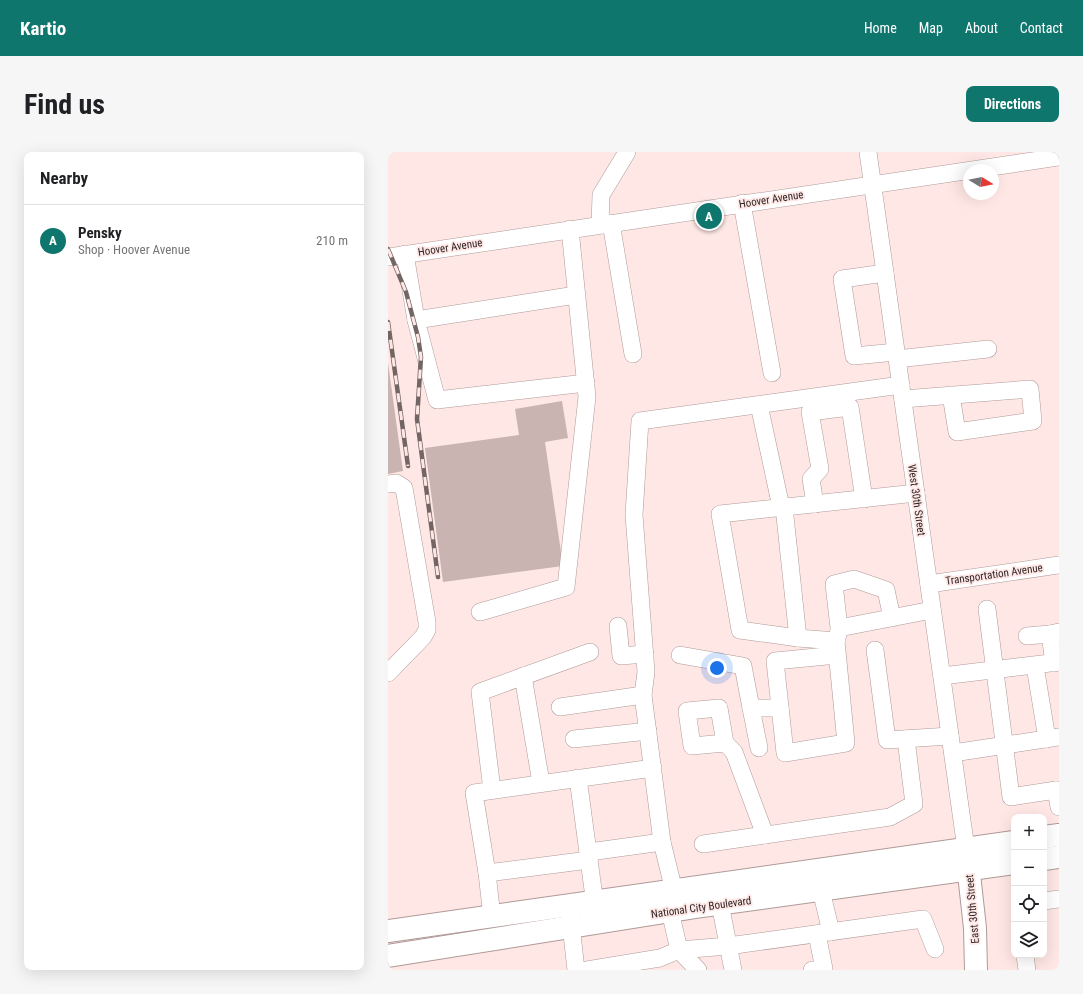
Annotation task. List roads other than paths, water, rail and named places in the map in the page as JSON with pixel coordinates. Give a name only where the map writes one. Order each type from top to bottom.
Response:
[{"type":"main road","points":[[1047,837],[1059,835]]},
{"type":"main road","name":"National City Boulevard","points":[[672,901],[720,904],[821,890],[967,859],[1011,843]]},
{"type":"main road","points":[[1047,859],[1059,857]]},
{"type":"main road","name":"National City Boulevard","points":[[388,956],[570,916],[596,912],[967,859],[1011,863]]},
{"type":"main road","name":"East 30th Street","points":[[967,859],[976,928],[976,970]]},
{"type":"main road","name":"National City Boulevard","points":[[388,932],[492,917],[570,916]]},
{"type":"street","points":[[627,152],[601,195],[605,224],[633,354]]},
{"type":"street","name":"West 30th Street","points":[[868,152],[967,859]]},
{"type":"street","name":"Hoover Avenue","points":[[388,257],[742,203],[1059,157]]},
{"type":"street","points":[[742,203],[772,373]]},
{"type":"street","points":[[480,612],[566,587],[587,397],[570,230]]},
{"type":"street","points":[[405,254],[416,320],[437,400],[586,383]]},
{"type":"street","points":[[885,273],[842,279],[854,356],[897,356],[988,349]]},
{"type":"street","points":[[416,320],[576,295]]},
{"type":"street","points":[[698,970],[679,950],[662,842],[644,695],[646,672],[645,654],[634,515],[640,421],[759,404],[902,392],[951,395],[1030,389],[1033,421],[957,432],[951,395]]},
{"type":"street","points":[[759,404],[782,507],[798,638]]},
{"type":"street","points":[[815,504],[811,478],[820,469],[810,412],[850,407],[864,498]]},
{"type":"street","points":[[388,484],[396,483],[404,488],[427,622],[427,630],[423,637],[388,674]]},
{"type":"street","points":[[837,641],[798,638],[740,630],[720,514],[916,493]]},
{"type":"street","name":"Transportation Avenue","points":[[929,584],[1059,565]]},
{"type":"street","points":[[892,618],[886,590],[854,579],[834,584],[837,641],[846,743],[785,754],[775,661],[837,641],[892,618],[932,610]]},
{"type":"street","points":[[987,609],[1011,797],[1058,790],[1059,807]]},
{"type":"street","points":[[618,626],[621,656],[645,654]]},
{"type":"street","points":[[942,676],[1057,663],[1055,633],[1028,636]]},
{"type":"street","points":[[875,650],[887,740],[950,736]]},
{"type":"street","points":[[492,790],[480,692],[590,652]]},
{"type":"street","points":[[680,655],[743,666],[759,748]]},
{"type":"street","points":[[953,753],[1053,738],[1036,666]]},
{"type":"street","points":[[523,676],[541,784]]},
{"type":"street","points":[[560,707],[644,695]]},
{"type":"street","points":[[751,708],[780,708]]},
{"type":"street","points":[[574,739],[648,731]]},
{"type":"street","points":[[703,844],[890,817],[914,804],[906,739]]},
{"type":"street","points":[[725,743],[734,752],[765,835]]},
{"type":"street","points":[[492,917],[487,873],[474,793],[653,768]]},
{"type":"street","points":[[578,778],[596,912]]},
{"type":"street","points":[[487,873],[662,842]]},
{"type":"street","points":[[812,970],[824,969],[824,933],[821,890]]},
{"type":"street","points":[[1047,901],[1059,899]]},
{"type":"street","points":[[720,904],[734,970]]},
{"type":"street","points":[[570,916],[576,970]]},
{"type":"street","points":[[587,970],[660,958],[679,950],[728,946],[923,919],[935,949]]},
{"type":"street","points":[[1025,958],[1027,970]]},
{"type":"railway","points":[[388,249],[406,292],[418,337],[421,357],[417,419],[438,577]]},
{"type":"railway","points":[[388,322],[408,466]]},
{"type":"place","name":"Pensky","points":[[709,216]]}]
